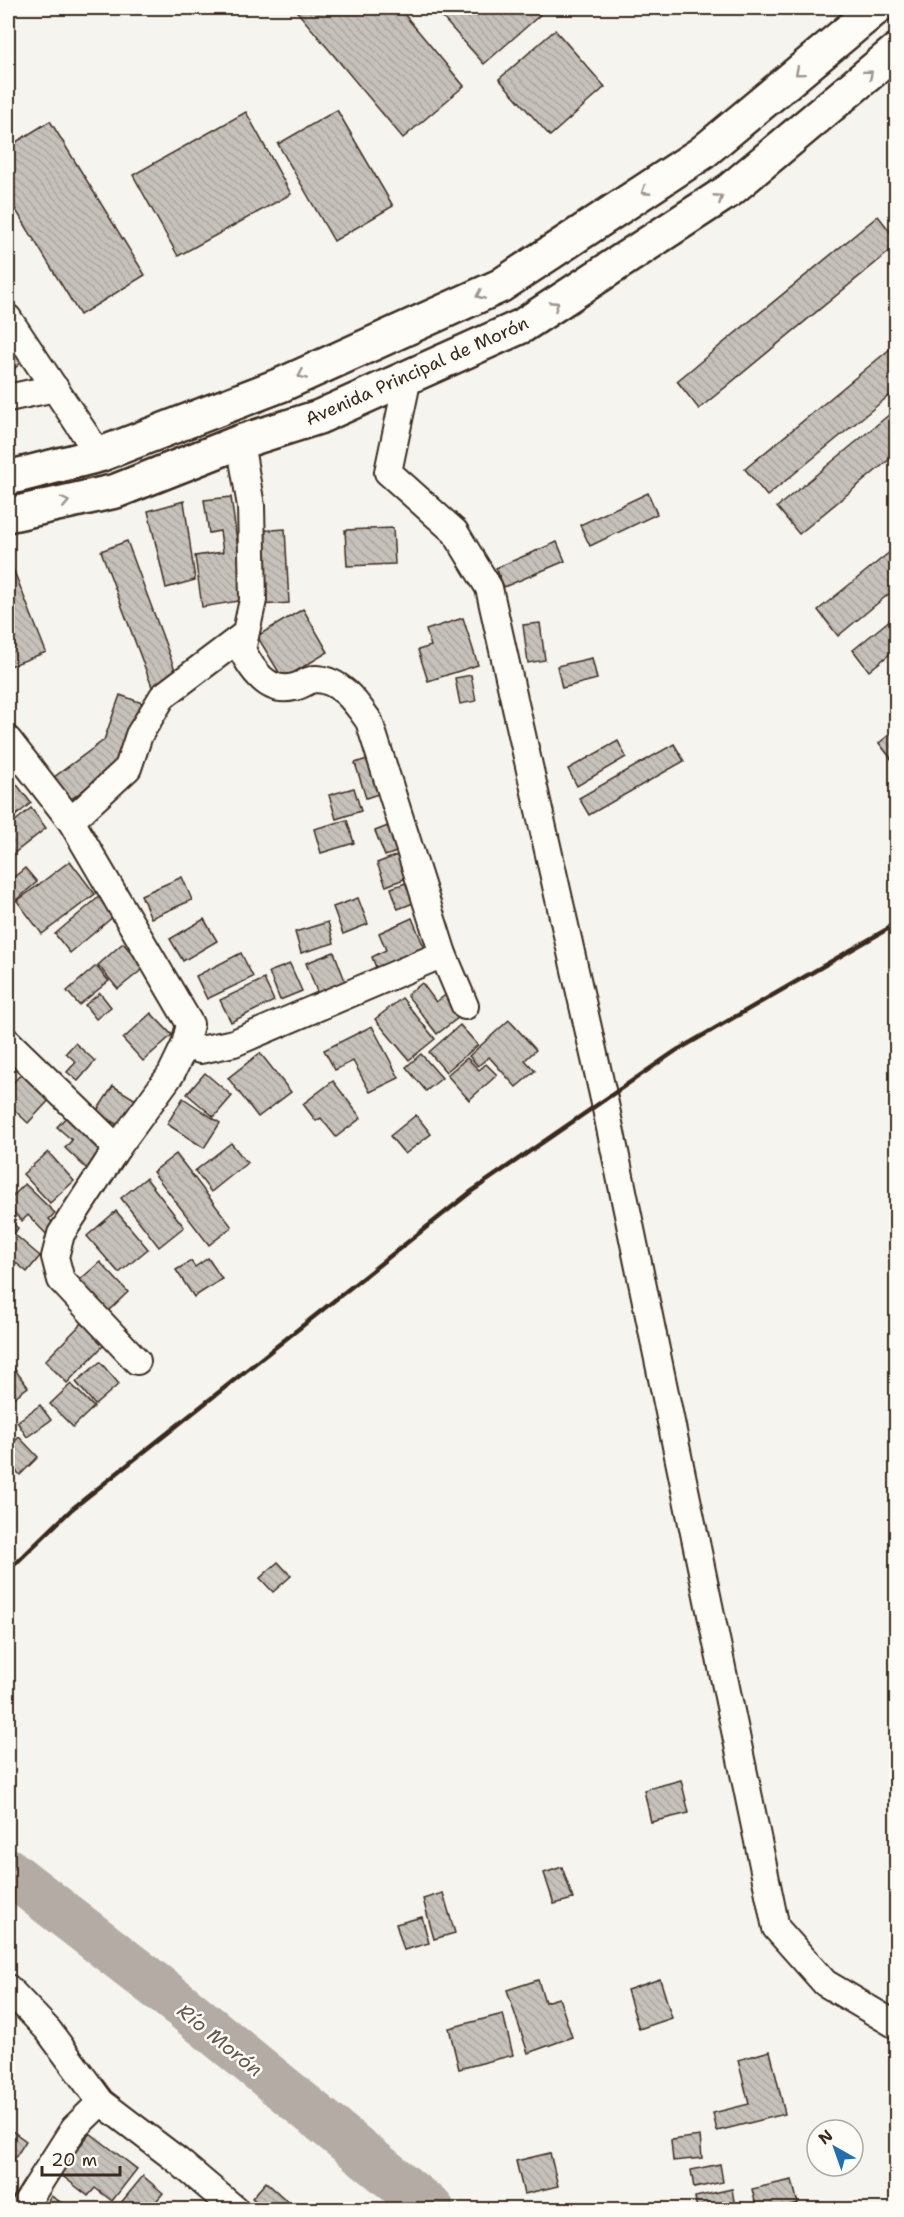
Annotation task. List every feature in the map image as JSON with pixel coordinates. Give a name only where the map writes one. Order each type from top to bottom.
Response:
[{"type":"main road","points":[[8,478],[99,455],[283,384],[500,286],[702,153],[876,8]]},
{"type":"main road","name":"Avenida Principal de Morón","points":[[8,515],[116,491],[240,442],[320,417],[522,326],[730,190],[897,51]]},
{"type":"street","points":[[8,318],[99,455]]},
{"type":"street","points":[[408,377],[388,472],[455,532],[489,588],[604,1100],[776,1928],[825,1983],[897,2025]]},
{"type":"street","points":[[8,398],[54,388]]},
{"type":"street","points":[[240,442],[251,506],[253,600],[242,650],[249,664],[262,680],[275,687],[294,688],[314,678],[329,682],[351,697],[369,721],[443,954],[465,1006]]},
{"type":"street","points":[[71,821],[128,768],[139,735],[163,696],[245,634]]},
{"type":"street","points":[[8,740],[71,821],[190,1024],[185,1045],[171,1074],[117,1148],[61,1234],[55,1257],[61,1280],[137,1361]]},
{"type":"street","points":[[185,1045],[200,1050],[234,1043],[443,954]]},
{"type":"street","points":[[8,1042],[117,1148]]},
{"type":"street","points":[[8,1988],[48,2030],[101,2102],[177,2160],[236,2210]]},
{"type":"street","points":[[22,2210],[74,2128],[101,2102]]},
{"type":"building","points":[[294,8],[399,8],[464,86],[403,138]]},
{"type":"building","points":[[434,8],[534,8],[540,15],[484,64]]},
{"type":"building","points":[[555,30],[605,87],[550,136],[499,79]]},
{"type":"building","points":[[337,110],[393,206],[334,241],[278,144]]},
{"type":"building","points":[[246,112],[291,194],[178,256],[133,175]]},
{"type":"building","points":[[50,121],[145,275],[80,315],[8,197],[8,147]]},
{"type":"building","points":[[878,216],[896,239],[896,246],[699,409],[677,381]]},
{"type":"building","points":[[8,344],[22,362],[8,374]]},
{"type":"building","points":[[896,344],[896,390],[767,496],[745,469]]},
{"type":"building","points":[[896,409],[896,454],[799,534],[777,507]]},
{"type":"building","points":[[648,493],[657,514],[590,546],[580,525]]},
{"type":"building","points":[[231,497],[245,600],[202,607],[195,556],[223,552],[220,531],[209,533],[204,500]]},
{"type":"building","points":[[184,501],[195,580],[166,588],[148,511]]},
{"type":"building","points":[[393,528],[395,564],[347,566],[345,530]]},
{"type":"building","points":[[285,529],[289,603],[260,605],[257,531]]},
{"type":"building","points":[[127,541],[177,675],[154,692],[101,551]]},
{"type":"building","points":[[557,542],[565,561],[504,587],[496,568]]},
{"type":"building","points":[[896,547],[896,588],[838,636],[818,610]]},
{"type":"building","points":[[8,556],[46,652],[8,667]]},
{"type":"building","points":[[303,609],[328,652],[283,679],[257,636]]},
{"type":"building","points":[[896,615],[896,649],[869,671],[853,650]]},
{"type":"building","points":[[463,618],[478,665],[428,681],[418,650],[431,646],[426,630]]},
{"type":"building","points":[[540,623],[545,660],[528,663],[523,625]]},
{"type":"building","points":[[592,658],[597,679],[562,688],[557,666]]},
{"type":"building","points":[[471,675],[476,701],[460,704],[455,678]]},
{"type":"building","points":[[120,695],[142,703],[119,763],[70,800],[53,778],[104,740]]},
{"type":"building","points":[[896,729],[896,765],[879,743]]},
{"type":"building","points":[[618,741],[626,757],[577,786],[568,769]]},
{"type":"building","points":[[674,744],[684,761],[589,815],[579,798]]},
{"type":"building","points":[[376,756],[387,791],[366,798],[355,763]]},
{"type":"building","points":[[14,781],[31,803],[8,822],[8,787]]},
{"type":"building","points":[[354,788],[361,811],[336,819],[329,795]]},
{"type":"building","points":[[31,808],[46,828],[8,858],[8,827]]},
{"type":"building","points":[[347,820],[354,843],[321,853],[314,829]]},
{"type":"building","points":[[393,824],[402,850],[385,856],[375,831]]},
{"type":"building","points":[[400,854],[409,877],[386,886],[377,863]]},
{"type":"building","points":[[70,861],[95,894],[42,934],[17,901]]},
{"type":"building","points":[[25,868],[37,882],[8,907],[8,882]]},
{"type":"building","points":[[182,877],[192,900],[151,918],[141,895]]},
{"type":"building","points":[[409,882],[416,902],[398,909],[391,888]]},
{"type":"building","points":[[99,897],[114,916],[70,953],[55,934]]},
{"type":"building","points":[[358,898],[368,924],[343,934],[333,907]]},
{"type":"building","points":[[412,918],[427,954],[379,975],[372,957],[386,950],[379,933]]},
{"type":"building","points":[[204,919],[217,941],[183,961],[170,939]]},
{"type":"building","points":[[328,922],[334,943],[301,953],[295,932]]},
{"type":"building","points":[[123,943],[144,968],[118,989],[98,965]]},
{"type":"building","points":[[334,952],[347,986],[319,997],[306,963]]},
{"type":"building","points":[[241,953],[253,977],[207,999],[196,976]]},
{"type":"building","points":[[290,964],[302,991],[280,1000],[269,972]]},
{"type":"building","points":[[96,966],[109,981],[79,1005],[67,991]]},
{"type":"building","points":[[264,979],[274,1001],[231,1022],[220,1000]]},
{"type":"building","points":[[422,983],[436,1002],[447,994],[463,1014],[437,1034],[407,995]]},
{"type":"building","points":[[100,993],[111,1007],[96,1019],[85,1005]]},
{"type":"building","points":[[402,998],[435,1039],[409,1060],[375,1019]]},
{"type":"building","points":[[151,1013],[172,1035],[143,1061],[123,1039]]},
{"type":"building","points":[[509,1020],[536,1050],[525,1060],[535,1071],[516,1087],[489,1057],[478,1066],[469,1056]]},
{"type":"building","points":[[460,1025],[478,1045],[446,1072],[429,1052]]},
{"type":"building","points":[[372,1026],[399,1078],[370,1092],[353,1061],[335,1070],[324,1050]]},
{"type":"building","points":[[75,1043],[95,1061],[78,1081],[67,1072],[76,1062],[66,1053]]},
{"type":"building","points":[[260,1053],[291,1092],[258,1117],[228,1078]]},
{"type":"building","points":[[421,1054],[442,1078],[426,1091],[406,1067]]},
{"type":"building","points":[[467,1058],[479,1070],[486,1064],[497,1075],[469,1100],[447,1075]]},
{"type":"building","points":[[23,1072],[51,1098],[28,1123],[8,1104],[8,1088]]},
{"type":"building","points":[[205,1073],[232,1096],[214,1117],[187,1094]]},
{"type":"building","points":[[333,1081],[361,1118],[336,1137],[321,1118],[316,1121],[303,1104]]},
{"type":"building","points":[[113,1086],[136,1100],[119,1126],[96,1112]]},
{"type":"building","points":[[183,1098],[220,1123],[204,1148],[167,1124]]},
{"type":"building","points":[[70,1113],[107,1148],[87,1169],[65,1148],[72,1140],[57,1127]]},
{"type":"building","points":[[416,1115],[431,1134],[405,1154],[390,1136]]},
{"type":"building","points":[[231,1143],[247,1163],[211,1192],[195,1171]]},
{"type":"building","points":[[48,1152],[74,1181],[50,1203],[23,1174]]},
{"type":"building","points":[[176,1154],[232,1227],[209,1245],[153,1172]]},
{"type":"building","points":[[146,1178],[184,1227],[159,1247],[121,1198]]},
{"type":"building","points":[[25,1184],[55,1213],[49,1219],[58,1228],[49,1237],[28,1215],[22,1221],[8,1207],[8,1201]]},
{"type":"building","points":[[116,1211],[148,1249],[119,1273],[87,1236]]},
{"type":"building","points":[[8,1219],[18,1228],[14,1234],[40,1256],[27,1272],[8,1256]]},
{"type":"building","points":[[208,1258],[222,1279],[194,1297],[176,1270],[191,1261],[195,1267]]},
{"type":"building","points":[[100,1262],[128,1292],[103,1316],[74,1285]]},
{"type":"building","points":[[82,1323],[104,1345],[67,1383],[45,1361]]},
{"type":"building","points":[[100,1362],[119,1384],[95,1405],[76,1382]]},
{"type":"building","points":[[13,1367],[28,1387],[8,1402],[8,1371]]},
{"type":"building","points":[[71,1384],[94,1407],[73,1427],[50,1404]]},
{"type":"building","points":[[40,1405],[51,1420],[27,1437],[17,1422]]},
{"type":"building","points":[[19,1437],[38,1457],[20,1475],[8,1462],[8,1448]]},
{"type":"building","points":[[278,1562],[291,1576],[273,1592],[260,1578]]},
{"type":"building","points":[[681,1780],[689,1813],[651,1822],[644,1790]]},
{"type":"building","points":[[562,1867],[573,1899],[554,1904],[544,1873]]},
{"type":"building","points":[[443,1893],[455,1933],[434,1939],[423,1899]]},
{"type":"building","points":[[422,1917],[429,1943],[404,1950],[396,1924]]},
{"type":"building","points":[[660,1979],[672,2018],[639,2029],[627,1990]]},
{"type":"building","points":[[538,1980],[545,2002],[559,1998],[572,2037],[528,2053],[507,1990]]},
{"type":"building","points":[[503,2014],[513,2055],[459,2069],[449,2028]]},
{"type":"building","points":[[770,2051],[785,2114],[717,2131],[713,2113],[749,2104],[738,2060]]},
{"type":"building","points":[[8,2128],[26,2141],[8,2169]]},
{"type":"building","points":[[90,2133],[137,2169],[112,2201],[95,2188],[88,2196],[59,2173]]},
{"type":"building","points":[[700,2136],[702,2158],[673,2161],[671,2140]]},
{"type":"building","points":[[550,2153],[558,2186],[524,2194],[516,2161]]},
{"type":"building","points":[[720,2164],[723,2182],[694,2188],[691,2170]]},
{"type":"building","points":[[143,2176],[163,2193],[149,2210],[115,2210]]},
{"type":"building","points":[[792,2180],[798,2204],[776,2210],[757,2210],[752,2189]]},
{"type":"building","points":[[266,2182],[297,2210],[266,2210],[252,2198]]},
{"type":"building","points":[[732,2189],[735,2207],[697,2210],[695,2197]]},
{"type":"building","points":[[51,2196],[73,2210],[43,2210]]},
{"type":"waterway","name":"Río Morón","points":[[8,1871],[182,2006],[432,2210]]},
{"type":"railway","points":[[8,1571],[72,1509],[472,1191],[674,1052],[896,924]]}]
